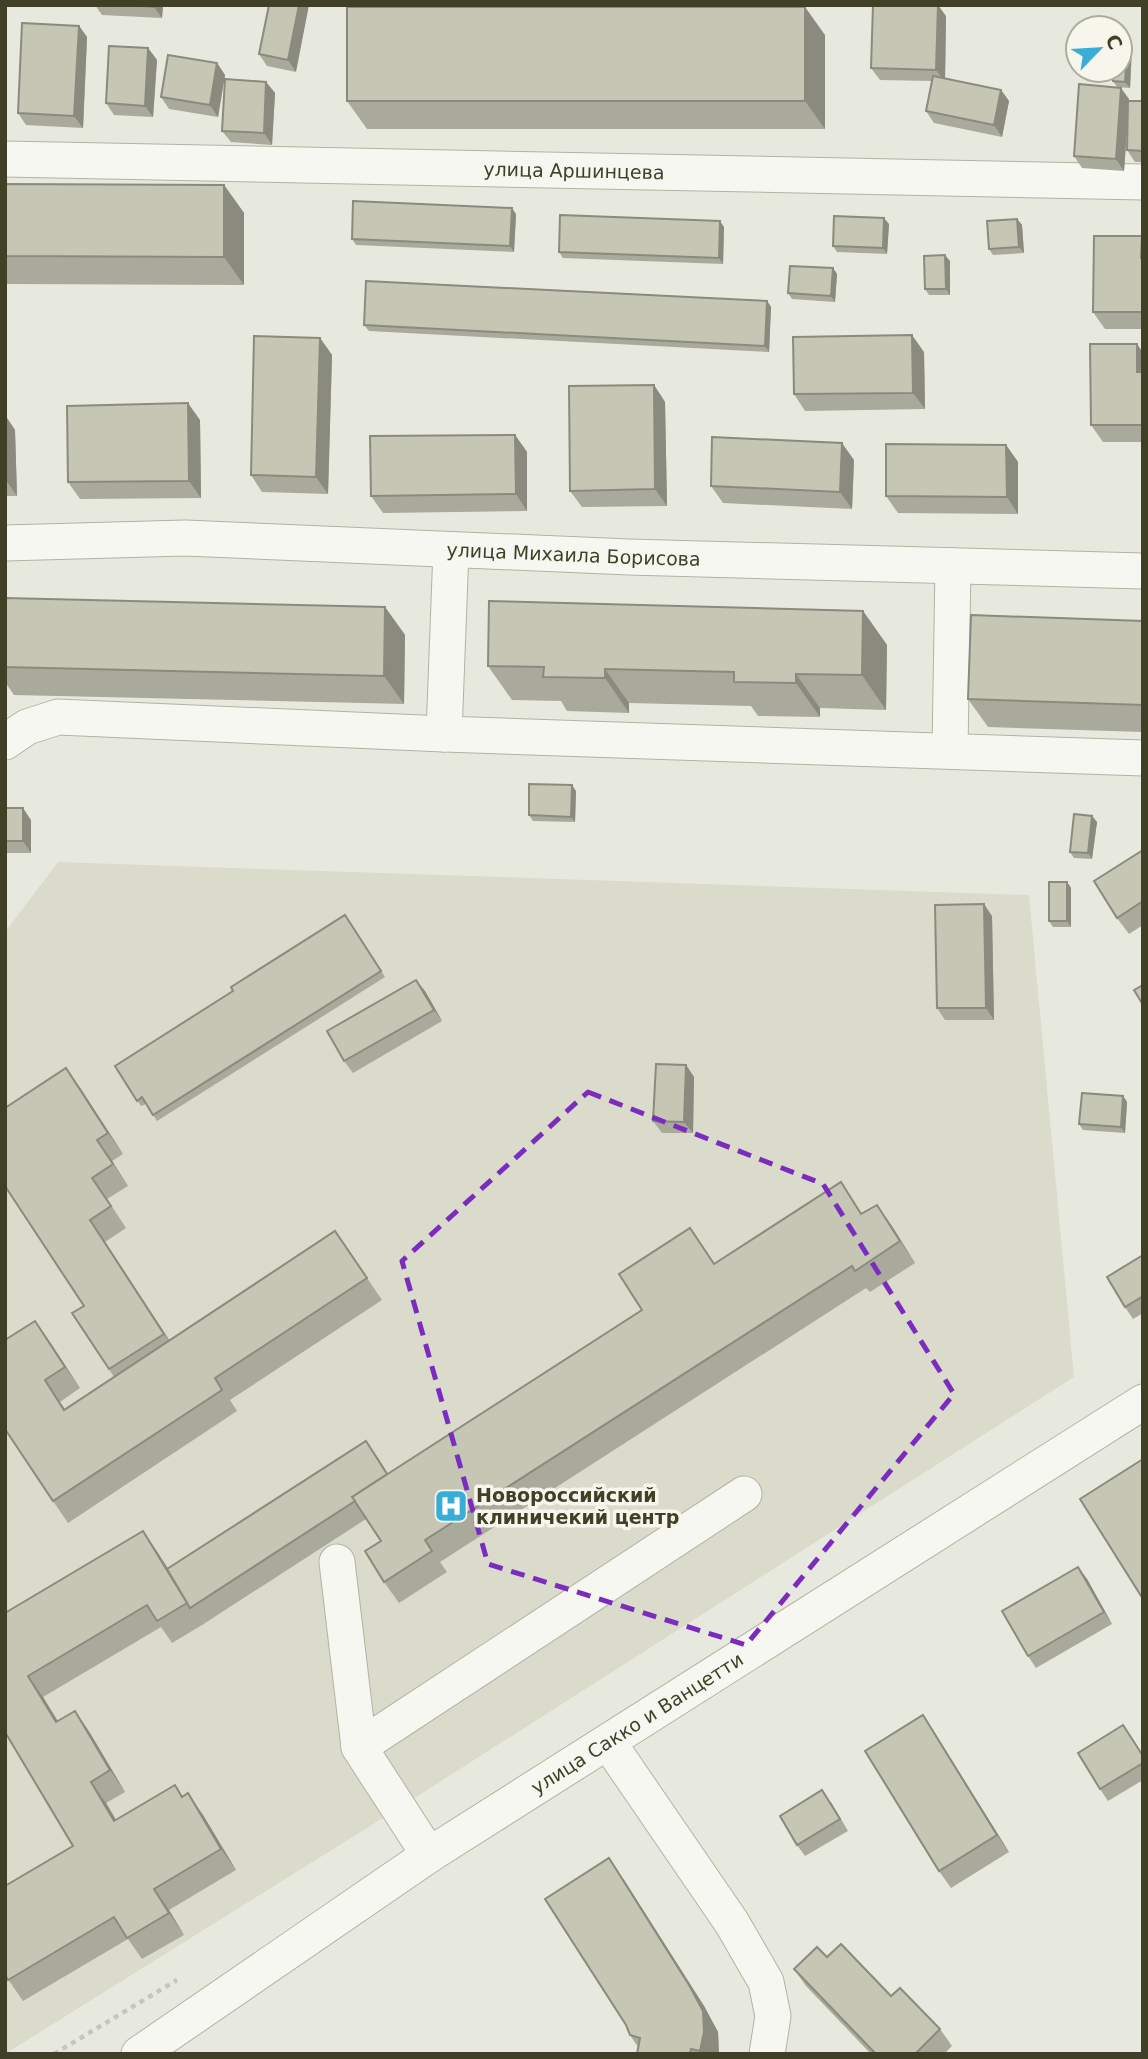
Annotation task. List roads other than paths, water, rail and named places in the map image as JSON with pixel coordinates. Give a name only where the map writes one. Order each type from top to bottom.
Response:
[{"type":"street","name":"улица Аршинцева","points":[[5,159],[1143,182]]},
{"type":"street","name":"улица Михаила Борисова","points":[[5,543],[185,538],[451,550],[1143,572]]},
{"type":"street","points":[[444,734],[451,550]]},
{"type":"street","points":[[950,751],[953,566]]},
{"type":"street","points":[[5,742],[27,727],[58,717],[444,734],[1143,758]]},
{"type":"street","name":"улица Сакко и Ванцетти","points":[[139,2054],[429,1855],[1143,1402]]},
{"type":"street","points":[[359,1747],[744,1494]]},
{"type":"street","points":[[337,1562],[359,1747],[429,1855]]},
{"type":"street","points":[[608,1742],[732,1923],[766,1982],[773,2016],[767,2054]]},
{"type":"place","name":"Новороссийский клиничекий центр","points":[[451,1506]]}]
